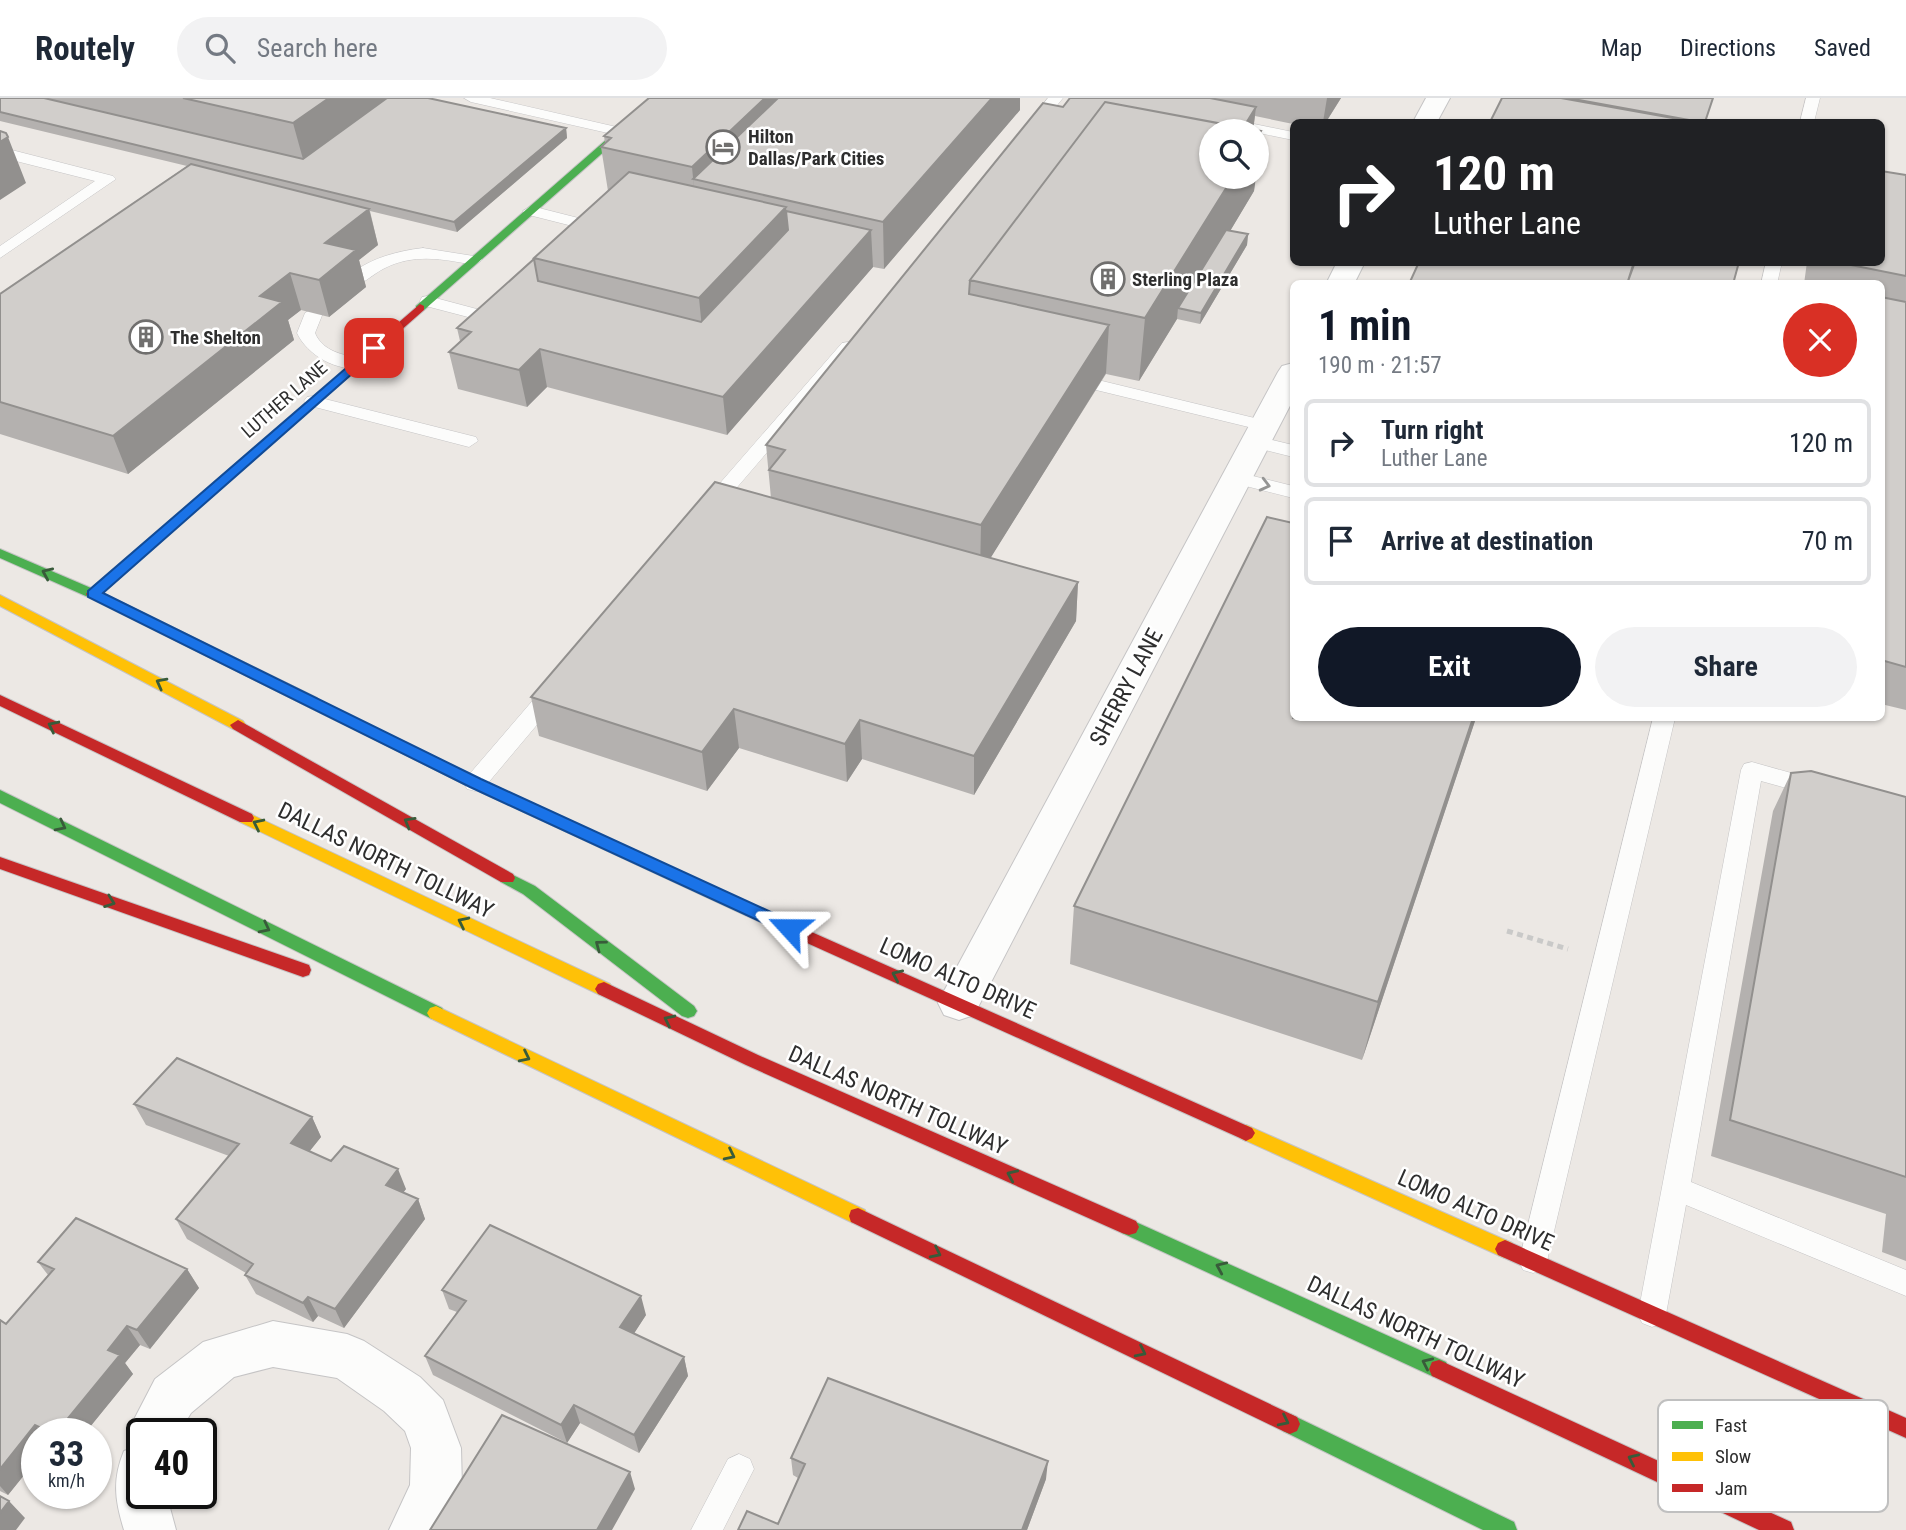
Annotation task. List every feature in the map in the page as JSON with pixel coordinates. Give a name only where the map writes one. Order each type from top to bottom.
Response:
[{"type":"main road","name":"LUTHER LANE","points":[[93,594],[660,98]]},
{"type":"main road","name":"LOMO ALTO DRIVE","points":[[0,553],[93,594],[475,783],[668,874],[1844,1400]]},
{"type":"main road","points":[[0,600],[221,715],[528,890],[752,1060]]},
{"type":"main road","name":"DALLAS NORTH TOLLWAY","points":[[0,701],[752,1060],[1271,1290],[1658,1471]]},
{"type":"main road","points":[[0,796],[464,1027],[1223,1391],[1506,1530]]},
{"type":"main road","points":[[0,863],[464,1027]]},
{"type":"main road","name":"LOMO ALTO DRIVE","points":[[1888,1420],[1906,1428]]},
{"type":"main road","name":"DALLAS NORTH TOLLWAY","points":[[1745,1512],[1783,1530]]},
{"type":"street","points":[[1427,119],[1438,98]]},
{"type":"street","name":"SHERRY LANE","points":[[960,1003],[1290,378]]},
{"type":"street","points":[[161,1418],[173,1396],[220,1358],[273,1344],[347,1357],[402,1394],[425,1417],[436,1448],[436,1488],[415,1530]]},
{"type":"street","points":[[143,1509],[150,1530]]},
{"type":"lane","points":[[471,98],[621,132]]},
{"type":"lane","points":[[1021,141],[1056,98]]},
{"type":"lane","points":[[1808,119],[1813,98]]},
{"type":"lane","points":[[1269,131],[1290,135]]},
{"type":"lane","points":[[0,152],[108,179],[0,253]]},
{"type":"lane","points":[[531,211],[611,230]]},
{"type":"lane","points":[[572,244],[593,226]]},
{"type":"lane","points":[[350,283],[390,258],[417,253],[445,254],[474,260]]},
{"type":"lane","points":[[491,318],[511,299]]},
{"type":"lane","points":[[428,301],[511,323]]},
{"type":"lane","points":[[314,313],[306,333],[309,343],[316,351],[356,363]]},
{"type":"lane","points":[[700,518],[835,359],[862,334]]},
{"type":"lane","points":[[1098,385],[1260,434],[1290,449]]},
{"type":"lane","points":[[313,401],[469,441]]},
{"type":"lane","points":[[1237,478],[1290,491]]},
{"type":"lane","points":[[475,783],[565,677]]},
{"type":"lane","points":[[1533,1261],[1663,721]]},
{"type":"lane","points":[[1652,1314],[1752,770],[1842,795]]},
{"type":"lane","points":[[1676,1188],[1906,1283]]},
{"type":"lane","points":[[706,1530],[739,1469]]},
{"type":"path","points":[[1507,931],[1605,960]]},
{"type":"building","points":[[0,98],[44,98],[303,159],[387,98],[428,98],[566,128],[454,222],[0,112]]},
{"type":"building","points":[[183,98],[329,98],[293,123]]},
{"type":"building","points":[[649,98],[765,98],[692,167],[601,147],[611,138],[604,136]]},
{"type":"building","points":[[778,98],[992,98],[883,222],[693,179]]},
{"type":"building","points":[[1070,98],[1210,98],[1256,107],[1249,119],[1199,120],[1105,102],[970,280],[969,294],[1109,325],[981,525],[769,470],[785,450],[766,445],[1043,103],[1063,107]]},
{"type":"building","points":[[1502,98],[1561,98],[1678,119],[1492,119]]},
{"type":"building","points":[[1568,98],[1713,98],[1706,119],[1684,119]]},
{"type":"building","points":[[1105,102],[1199,119],[1199,189],[1226,189],[1145,318],[970,280]]},
{"type":"building","points":[[0,131],[8,137],[0,142]]},
{"type":"building","name":"The Shelton","points":[[191,164],[369,209],[325,243],[356,250],[319,280],[290,273],[260,296],[282,302],[113,436],[0,402],[0,294]]},
{"type":"building","points":[[629,172],[786,207],[699,298],[534,258]]},
{"type":"building","points":[[1885,172],[1906,175],[1906,276],[1856,266],[1885,266]]},
{"type":"building","points":[[786,211],[871,230],[723,397],[540,349],[519,370],[449,352],[471,332],[457,328],[534,259],[538,281],[701,322],[788,230]]},
{"type":"building","points":[[1226,230],[1248,234],[1201,313],[1178,308]]},
{"type":"building","points":[[1417,266],[1633,266],[1628,280],[1411,280]]},
{"type":"building","points":[[1634,266],[1738,266],[1734,280],[1628,280]]},
{"type":"building","points":[[1885,298],[1906,302],[1906,667],[1885,661]]},
{"type":"building","points":[[715,482],[1078,582],[974,756],[860,720],[845,744],[734,709],[702,752],[531,697]]},
{"type":"building","points":[[1267,517],[1290,522],[1290,721],[1472,721],[1378,1002],[1074,906]]},
{"type":"building","points":[[1811,771],[1906,797],[1906,1177],[1730,1120],[1791,773]]},
{"type":"building","points":[[177,1058],[312,1117],[291,1143],[331,1161],[344,1146],[398,1169],[386,1185],[418,1199],[335,1309],[308,1297],[303,1303],[245,1275],[253,1264],[176,1219],[239,1144],[134,1104]]},
{"type":"building","points":[[76,1218],[187,1269],[137,1330],[127,1326],[108,1350],[120,1355],[68,1418],[21,1418],[21,1443],[0,1469],[0,1320],[6,1324],[54,1269],[38,1262]]},
{"type":"building","points":[[490,1225],[641,1296],[620,1327],[684,1357],[634,1435],[574,1405],[561,1425],[425,1356],[466,1301],[442,1290]]},
{"type":"building","points":[[828,1378],[1048,1461],[1022,1530],[738,1530],[747,1511],[778,1524],[805,1464],[791,1458]]},
{"type":"building","points":[[502,1415],[630,1472],[597,1530],[430,1530]]},
{"type":"building","points":[[0,1496],[9,1501],[0,1513]]},
{"type":"traffic: fast","points":[[420,308],[660,98]]},
{"type":"traffic: fast","points":[[0,553],[93,594],[312,702]]},
{"type":"traffic: fast","points":[[0,796],[436,1013]]},
{"type":"traffic: fast","points":[[507,878],[529,890],[688,1011]]},
{"type":"traffic: fast","points":[[1129,1227],[1439,1369]]},
{"type":"traffic: fast","points":[[1290,1424],[1506,1530]]},
{"type":"traffic: slow","points":[[0,600],[238,725]]},
{"type":"traffic: slow","points":[[312,702],[475,783],[751,911]]},
{"type":"traffic: slow","points":[[246,818],[604,989]]},
{"type":"traffic: slow","points":[[436,1013],[858,1216]]},
{"type":"traffic: slow","points":[[1246,1133],[1505,1249]]},
{"type":"traffic: jam","points":[[93,594],[420,308]]},
{"type":"traffic: jam","points":[[0,700],[246,818]]},
{"type":"traffic: jam","points":[[238,725],[507,878]]},
{"type":"traffic: jam","points":[[0,863],[303,970]]},
{"type":"traffic: jam","points":[[751,911],[1246,1133]]},
{"type":"traffic: jam","points":[[604,989],[752,1060],[1129,1227]]},
{"type":"traffic: jam","points":[[858,1216],[1290,1424]]},
{"type":"traffic: jam","points":[[1505,1249],[1843,1400]]},
{"type":"traffic: jam","points":[[1439,1369],[1658,1471]]},
{"type":"traffic: jam","points":[[1888,1420],[1906,1428]]},
{"type":"traffic: jam","points":[[1745,1512],[1783,1530]]},
{"type":"place","name":"Hilton Dallas/Park Cities","points":[[723,147]]},
{"type":"place","name":"Sterling Plaza","points":[[1108,279]]},
{"type":"place","name":"The Shelton","points":[[146,337]]},
{"type":"route","points":[[374,348],[93,594],[475,783],[789,928]]}]
